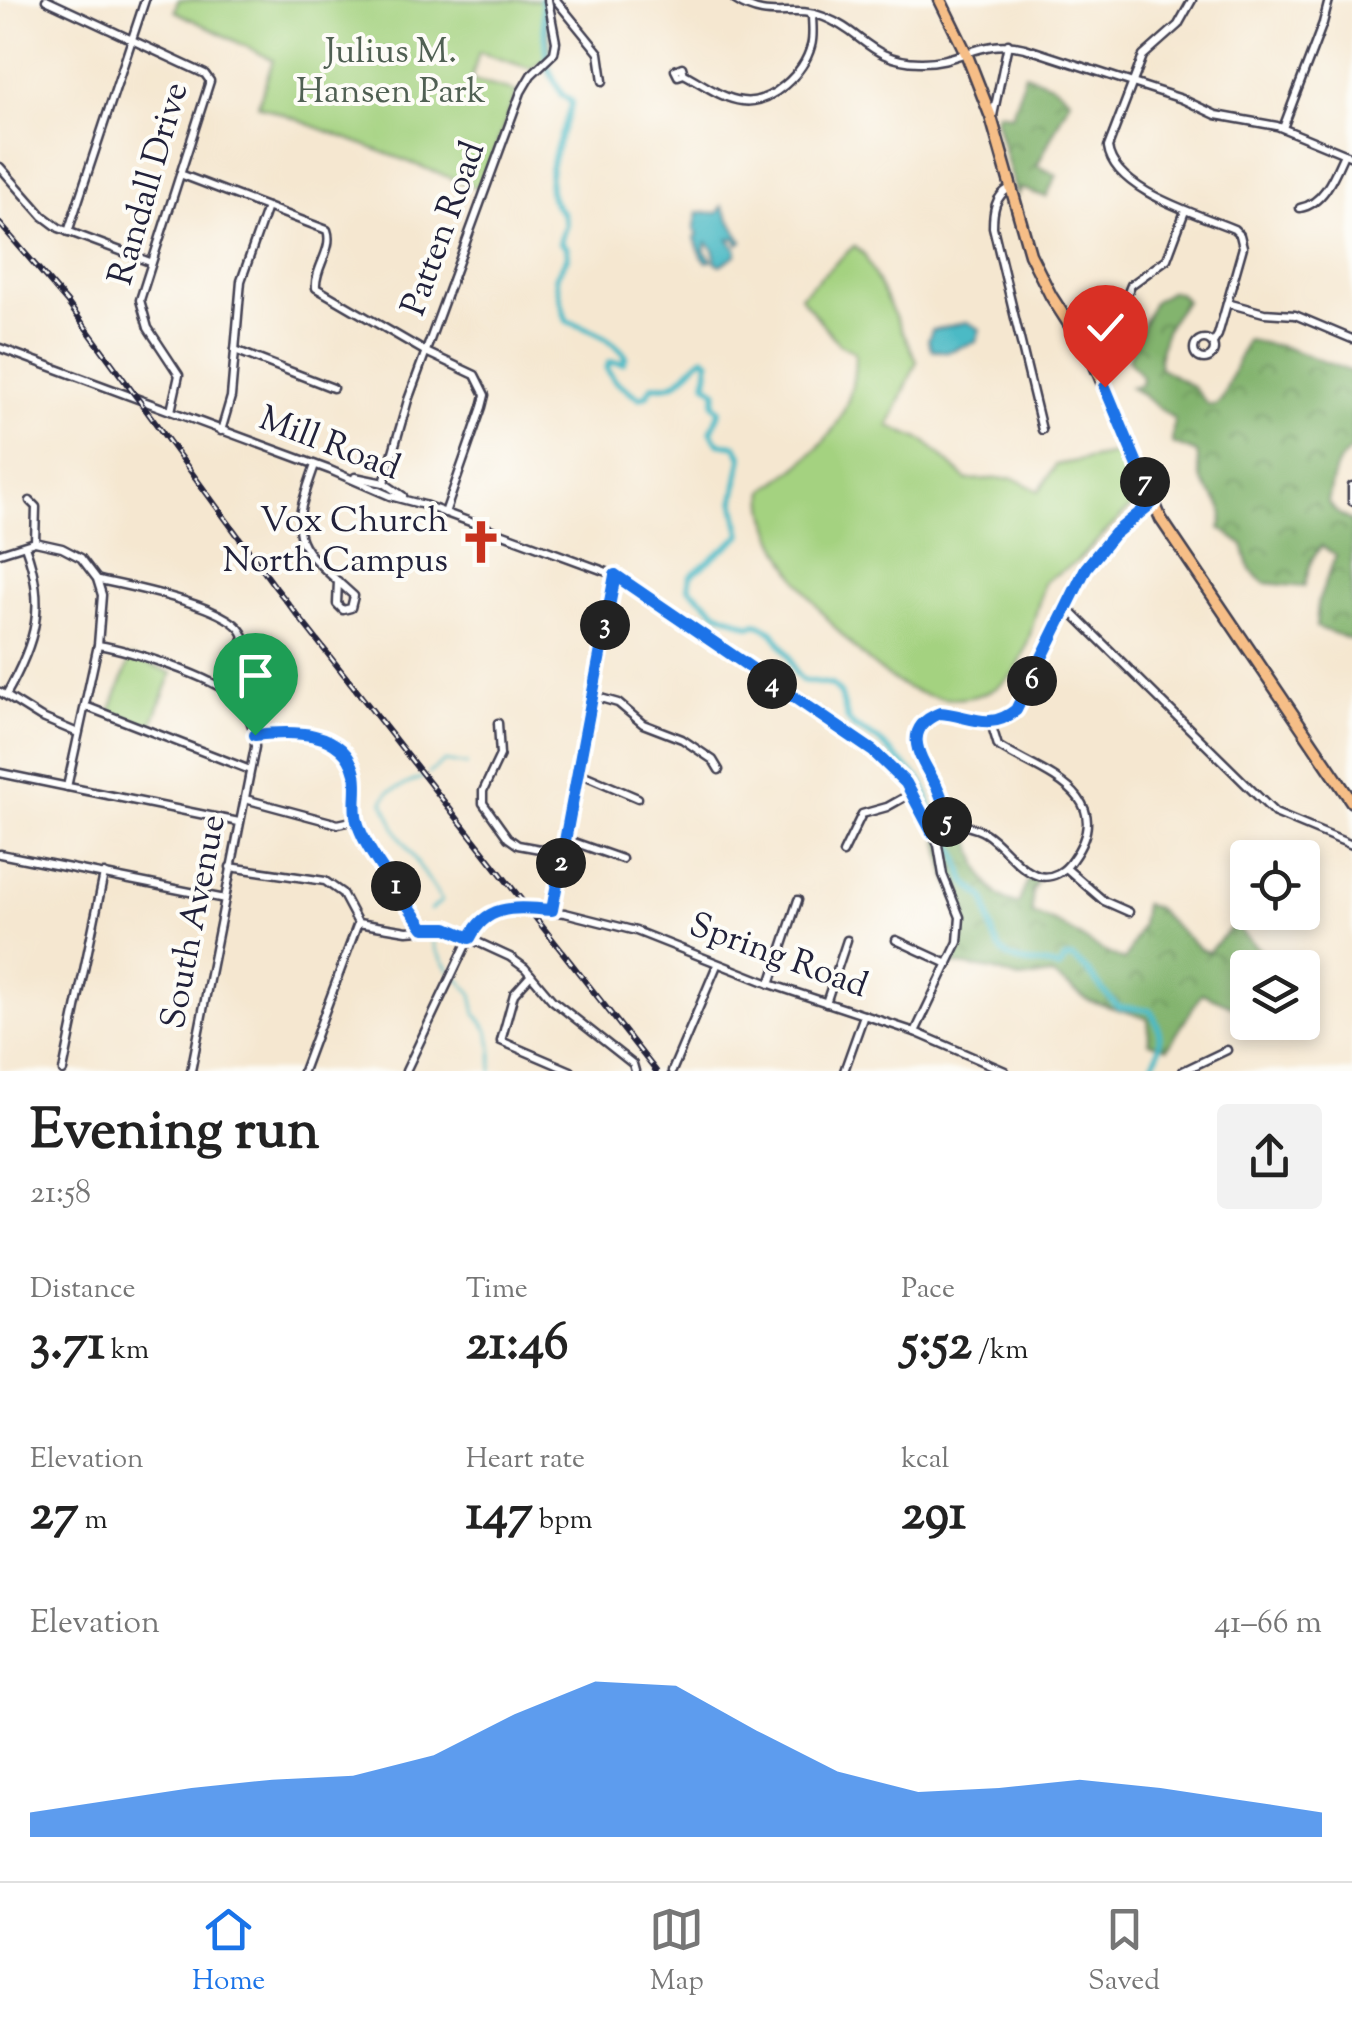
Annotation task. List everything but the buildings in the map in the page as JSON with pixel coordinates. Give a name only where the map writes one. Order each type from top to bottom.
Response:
[{"type":"main road","points":[[940,0],[991,117],[1036,268],[1094,362],[1153,502],[1169,533],[1352,802]]},
{"type":"street","name":"Randall Drive","points":[[46,0],[205,74],[210,80],[142,287],[141,310],[148,328],[179,376],[171,411]]},
{"type":"street","points":[[68,232],[146,0]]},
{"type":"street","name":"Patten Road","points":[[384,483],[403,416],[522,92],[531,75],[550,58],[556,42],[548,0]]},
{"type":"street","points":[[556,0],[599,53],[603,80]]},
{"type":"street","points":[[734,0],[758,12],[828,18],[872,50],[896,60],[936,62],[1008,44],[1182,98],[1216,115],[1282,128],[1348,155],[1327,188],[1309,206],[1300,208]]},
{"type":"street","points":[[1192,0],[1178,25],[1143,56],[1109,138],[1109,157],[1123,174],[1185,212],[1230,227],[1240,235],[1242,252],[1212,343]]},
{"type":"street","points":[[1282,128],[1323,23],[1328,0]]},
{"type":"street","points":[[684,74],[734,100],[757,102],[768,98],[784,86],[808,54],[812,14]]},
{"type":"street","points":[[991,117],[1008,44]]},
{"type":"street","points":[[0,167],[44,216],[68,232],[150,262]]},
{"type":"street","points":[[180,174],[328,230],[330,234],[314,280],[316,288],[426,352],[474,375],[485,395],[445,513]]},
{"type":"street","points":[[1010,188],[1002,192],[995,206],[993,228],[1042,430]]},
{"type":"street","points":[[220,431],[231,397],[241,281],[267,207]]},
{"type":"street","points":[[1094,362],[1104,353],[1131,286],[1167,259],[1185,212]]},
{"type":"street","points":[[1227,303],[1264,314],[1296,316],[1352,338]]},
{"type":"street","name":"Mill Road","points":[[0,348],[615,575],[873,751],[898,774],[940,827],[938,845],[943,875],[960,917],[959,938],[916,1032]]},
{"type":"street","points":[[235,350],[332,388]]},
{"type":"street","points":[[315,465],[298,512],[298,533],[307,550],[338,581]]},
{"type":"street","points":[[349,478],[384,483],[407,501]]},
{"type":"street","points":[[1352,486],[1352,501]]},
{"type":"street","points":[[30,501],[36,507],[34,542]]},
{"type":"street","points":[[990,723],[998,746],[1069,785],[1081,804],[1084,835],[1066,868],[1049,877],[1036,875],[982,831],[940,827],[940,793],[918,756],[918,733],[926,721],[940,713],[990,723],[1012,714],[1022,701],[1065,606],[1103,546],[1153,502]]},
{"type":"street","points":[[0,554],[34,542],[47,542],[81,558],[97,579],[103,610],[68,787]]},
{"type":"street","points":[[25,546],[36,583],[36,628],[24,662],[3,694],[40,717],[78,733]]},
{"type":"street","points":[[552,910],[615,575]]},
{"type":"street","points":[[97,579],[181,600],[234,621],[242,628],[243,643],[224,688]]},
{"type":"street","points":[[1065,606],[1277,814],[1352,846]]},
{"type":"street","points":[[98,644],[128,651],[224,688],[248,714],[255,735],[301,732],[327,740],[341,750],[355,775],[356,820],[424,928]]},
{"type":"street","points":[[590,695],[618,704],[642,724],[682,739],[713,760],[719,770]]},
{"type":"street","points":[[85,706],[250,770]]},
{"type":"street","points":[[498,723],[500,756],[483,791],[483,803],[508,838],[518,845],[562,853]]},
{"type":"street","name":"South Avenue","points":[[191,1071],[255,735]]},
{"type":"street","points":[[577,772],[638,798]]},
{"type":"street","points":[[0,773],[239,822]]},
{"type":"street","points":[[843,853],[862,814],[912,794]]},
{"type":"street","points":[[245,798],[338,824],[356,820]]},
{"type":"street","points":[[565,839],[622,860]]},
{"type":"street","points":[[0,854],[225,899]]},
{"type":"street","points":[[230,866],[325,881],[342,893],[358,923],[303,1071]]},
{"type":"street","points":[[1066,868],[1104,901],[1130,912]]},
{"type":"street","points":[[63,1071],[104,874]]},
{"type":"street","points":[[770,984],[798,900]]},
{"type":"street","name":"Spring Road","points":[[470,938],[490,913],[507,908],[552,910],[636,931],[717,965],[916,1032],[1004,1071]]},
{"type":"street","points":[[358,923],[407,931],[447,928],[516,960],[552,1000],[633,1064],[636,1071]]},
{"type":"street","points":[[406,1071],[470,938]]},
{"type":"street","points":[[826,1003],[848,940]]},
{"type":"street","points":[[896,940],[948,964]]},
{"type":"street","points":[[672,1071],[717,965]]},
{"type":"street","points":[[531,975],[512,998],[501,1040],[571,1071]]},
{"type":"street","points":[[844,1071],[864,1015]]},
{"type":"street","points":[[1183,1071],[1227,1050]]},
{"type":"green space","name":"Julius M. Hansen Park","points":[[178,0],[544,0],[551,50],[532,69],[479,52],[471,80],[517,92],[480,189],[258,105],[273,60],[175,11]]},
{"type":"green space","points":[[1025,74],[1054,85],[1070,99],[1037,166],[1057,175],[1046,197],[1020,188],[1017,196],[995,118],[998,112],[1012,115]]},
{"type":"green space","points":[[854,246],[864,254],[917,361],[889,426],[926,442],[967,480],[1013,478],[1039,491],[1056,465],[1120,453],[1137,501],[1076,562],[1045,581],[1017,668],[1000,685],[977,696],[932,696],[900,684],[880,670],[811,599],[791,570],[766,514],[765,490],[817,449],[841,417],[849,398],[855,352],[839,344],[800,296]]},
{"type":"green space","points":[[1171,291],[1186,301],[1166,331],[1159,367],[1193,387],[1208,405],[1216,405],[1222,399],[1246,340],[1284,347],[1352,372],[1352,450],[1338,466],[1328,502],[1352,522],[1352,640],[1316,627],[1318,602],[1336,555],[1321,546],[1312,559],[1304,587],[1265,583],[1250,570],[1243,545],[1220,528],[1223,513],[1201,478],[1197,453],[1172,443],[1174,419],[1131,387],[1141,385],[1142,377],[1128,359],[1153,302]]},
{"type":"green space","points":[[131,657],[172,673],[151,727],[110,712]]},
{"type":"green space","points":[[950,825],[970,831],[978,864],[998,895],[1018,904],[1029,878],[1038,880],[1032,892],[1032,914],[1057,923],[1125,960],[1141,925],[1144,904],[1155,908],[1200,949],[1208,952],[1230,929],[1239,930],[1260,950],[1230,950],[1230,1005],[1202,993],[1168,1048],[1149,1042],[1148,1018],[1089,1001],[1052,975],[1019,979],[993,970],[951,964],[963,926],[938,835]]},
{"type":"water","points":[[722,206],[742,241],[738,244],[736,238],[729,239],[736,255],[720,265],[707,243],[704,250],[712,260],[707,262],[701,256],[694,230],[698,212],[718,213]]},
{"type":"water","points":[[967,322],[980,329],[976,342],[947,352],[932,350],[928,340],[932,330]]},
{"type":"waterway","points":[[542,0],[547,66],[562,95],[572,102],[550,176],[554,203],[566,224],[560,242],[567,248],[568,256],[556,277],[567,321],[600,334],[620,349],[626,356],[623,363],[609,362],[607,369],[615,381],[640,398],[652,386],[675,383],[704,357],[709,361],[706,383],[716,391],[714,404],[720,410],[711,432],[718,443],[736,446],[742,457],[734,500],[741,535],[690,576],[688,587],[717,612],[773,632],[796,674],[802,680],[832,685],[840,693],[854,727],[878,740],[923,783],[932,811],[957,854],[965,882],[985,899],[993,935],[1002,951],[1018,961],[1059,968],[1065,959],[1072,958],[1119,1007],[1150,1010],[1160,1041],[1147,1071]]},
{"type":"waterway","points":[[429,773],[445,761],[467,765]]},
{"type":"waterway","points":[[423,777],[389,792],[383,801],[397,832],[442,901],[430,910]]},
{"type":"waterway","points":[[430,934],[450,971]]},
{"type":"waterway","points":[[456,976],[472,994],[476,1014],[488,1030],[492,1071]]},
{"type":"waterway","points":[[1153,1065],[1161,1071]]},
{"type":"railway","points":[[0,224],[67,302],[276,588],[656,1071]]},
{"type":"place","name":"Vox Church North Campus","points":[[481,542]]},
{"type":"route","points":[[255,735],[301,732],[327,740],[341,750],[355,775],[356,820],[424,928],[447,928],[470,938],[481,920],[498,910],[552,910],[615,575],[873,751],[906,783],[932,832],[948,822],[948,818],[940,793],[918,756],[917,739],[926,721],[940,713],[977,722],[996,722],[1016,710],[1086,568],[1114,534],[1153,502],[1105,387]]}]
